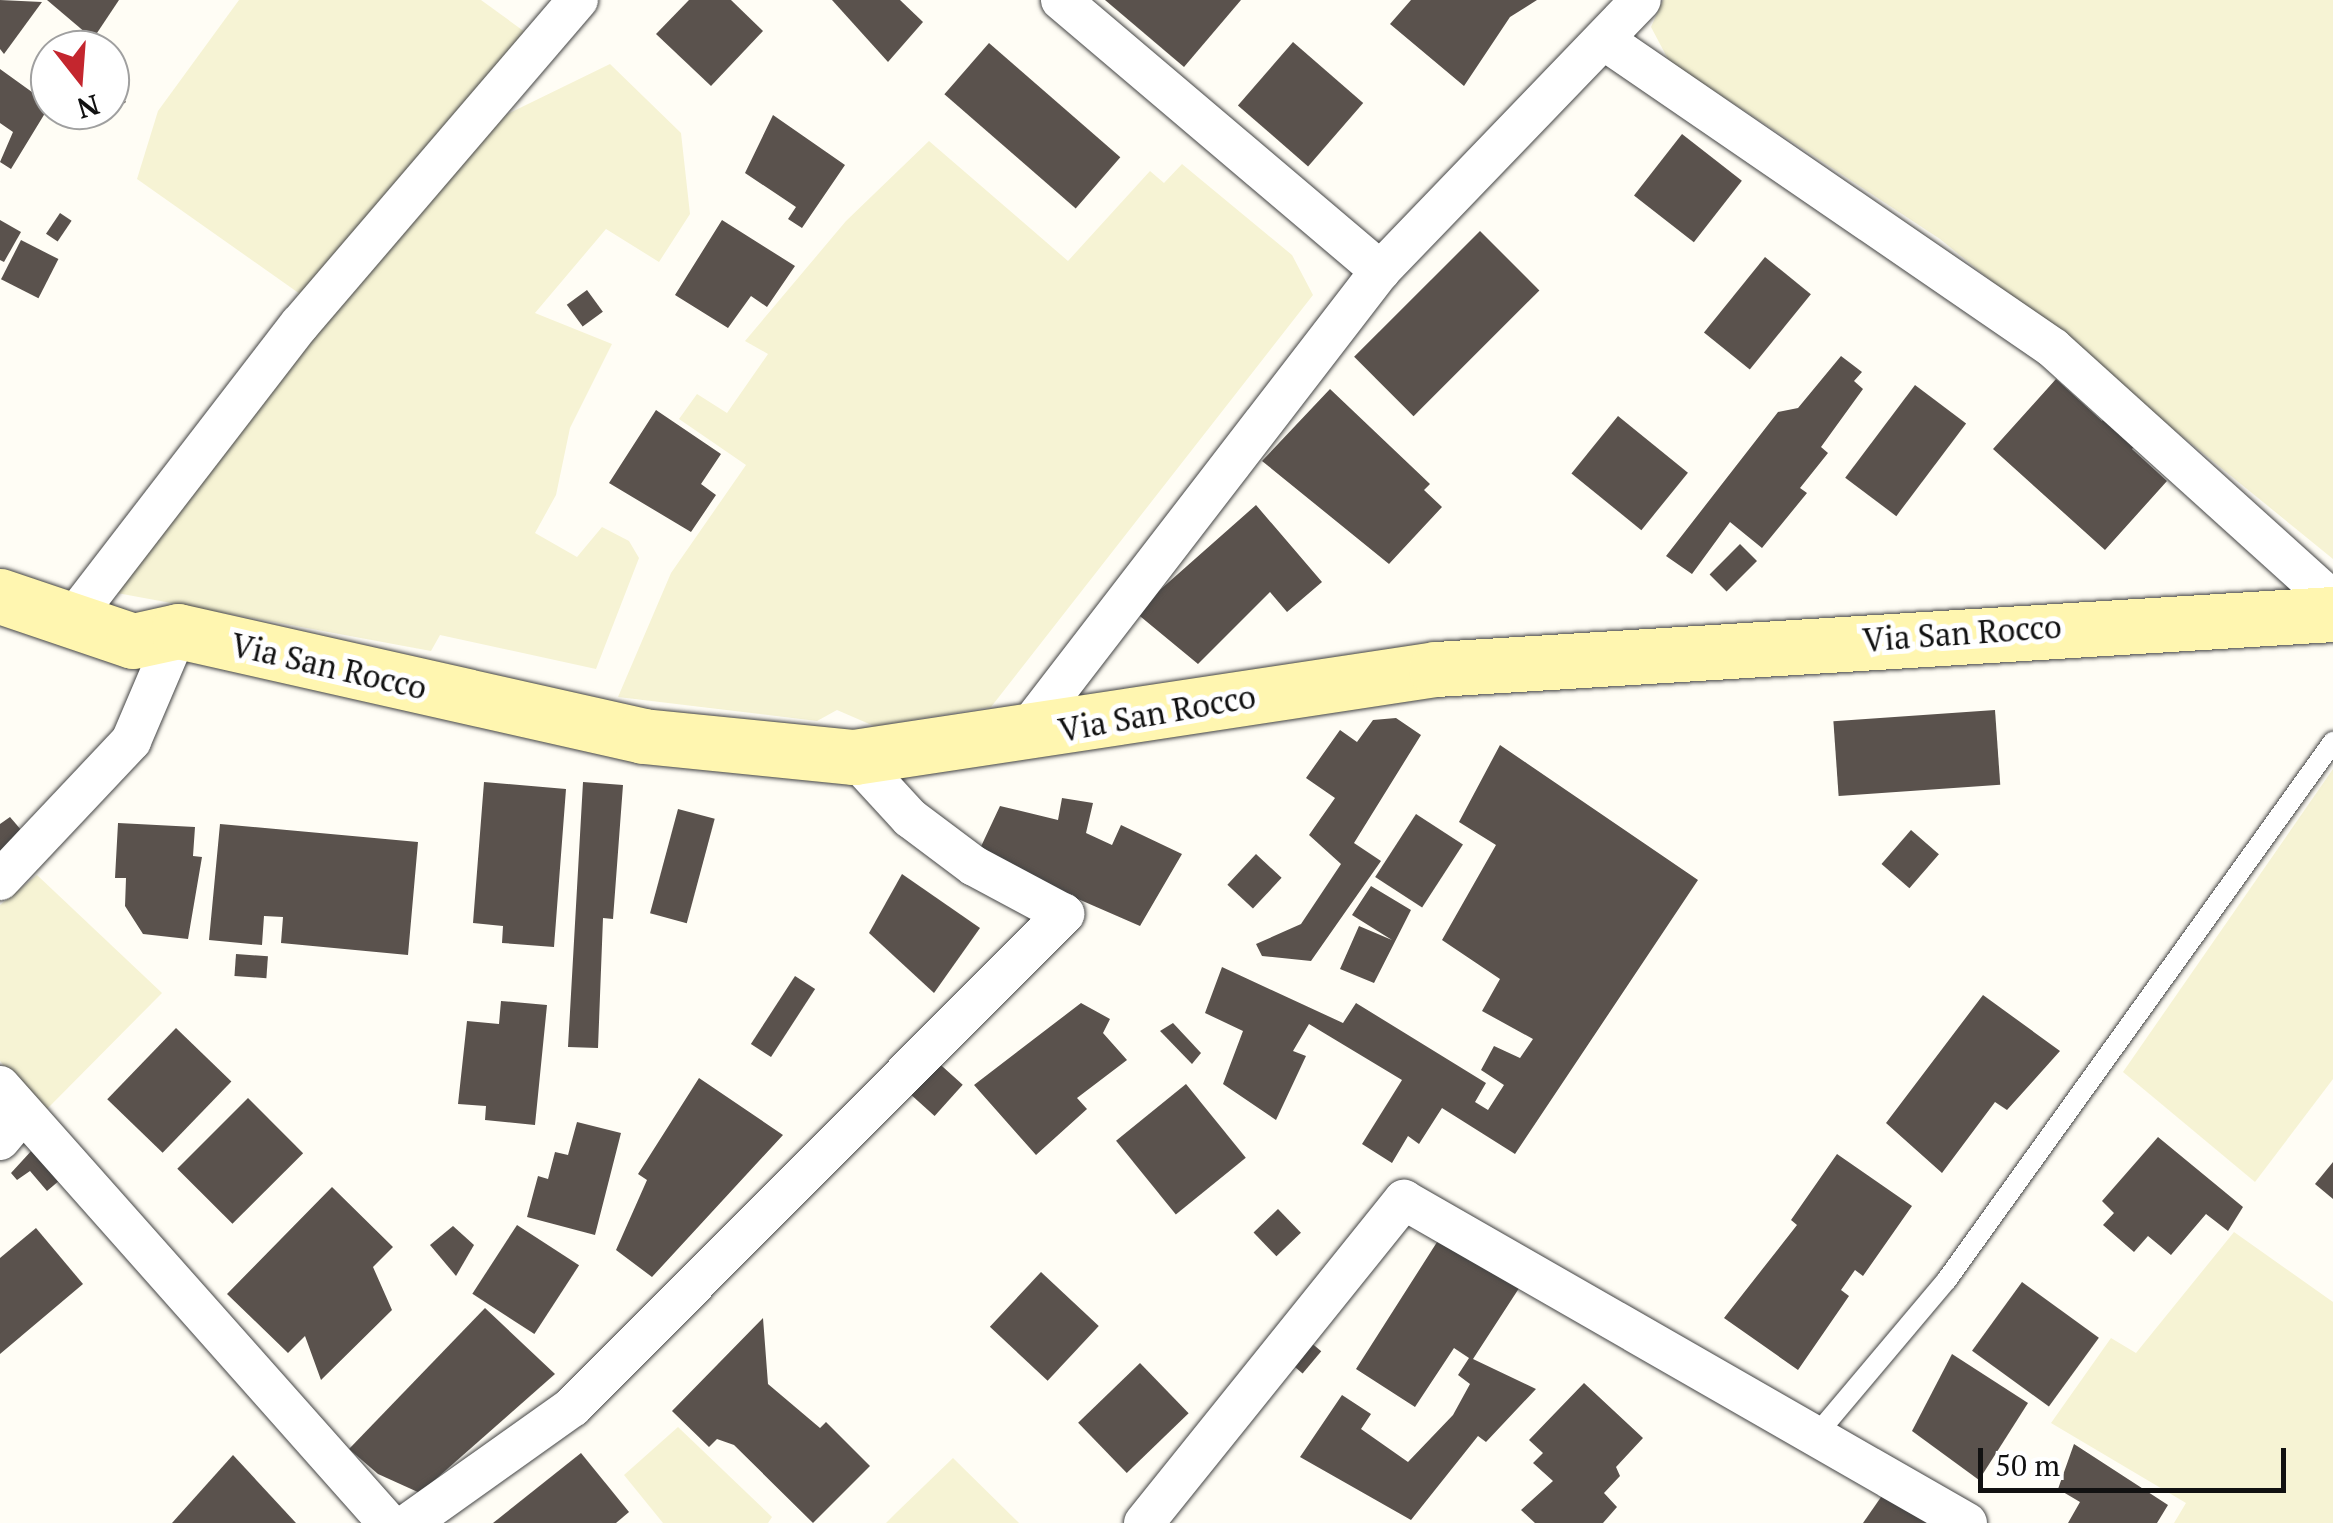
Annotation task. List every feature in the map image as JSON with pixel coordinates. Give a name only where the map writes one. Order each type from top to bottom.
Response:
[{"type":"street","points":[[71,620],[300,324],[578,0]]},
{"type":"street","points":[[1061,0],[1380,270]]},
{"type":"street","points":[[1022,736],[1380,270],[1607,42],[1641,0]]},
{"type":"street","points":[[1607,42],[2053,348],[2333,600]]},
{"type":"street","name":"Via San Rocco","points":[[0,596],[133,641],[178,632],[642,736],[854,757],[1022,736],[1436,669],[2333,614]]},
{"type":"street","points":[[0,880],[131,741],[178,632]]},
{"type":"street","points":[[409,1523],[572,1407],[1064,914],[936,837],[854,757]]},
{"type":"street","points":[[8,1113],[388,1523]]},
{"type":"street","points":[[1144,1523],[1404,1200],[1967,1523]]},
{"type":"lane","points":[[1817,1434],[1946,1281],[2333,742]]},
{"type":"shaded area","points":[[239,0],[481,0],[525,32],[300,294],[137,179],[158,111]]},
{"type":"shaded area","points":[[1663,0],[2333,0],[2333,559],[1940,239],[1669,61],[1651,27]]},
{"type":"shaded area","points":[[610,64],[681,133],[690,214],[659,262],[606,229],[535,313],[612,344],[570,428],[556,495],[535,533],[577,557],[602,527],[629,541],[639,558],[596,669],[440,635],[431,651],[117,593],[289,358],[485,125]]},
{"type":"shaded area","points":[[929,141],[1068,261],[1150,171],[1164,183],[1182,164],[1292,255],[1313,295],[991,707],[874,726],[837,710],[817,721],[618,697],[671,573],[746,465],[679,419],[697,394],[727,413],[768,354],[745,341],[846,221]]},
{"type":"shaded area","points":[[2333,769],[2333,1079],[2255,1182],[2123,1072]]},
{"type":"shaded area","points":[[37,875],[162,993],[43,1113],[0,1061],[0,905]]},
{"type":"shaded area","points":[[2234,1232],[2333,1302],[2333,1523],[2174,1523],[2186,1503],[2051,1423],[2111,1338],[2136,1353]]},
{"type":"shaded area","points":[[678,1427],[772,1517],[768,1523],[663,1523],[624,1475]]},
{"type":"shaded area","points":[[953,1458],[1019,1523],[886,1523],[897,1512]]},
{"type":"building","points":[[0,0],[42,2],[4,54],[0,49]]},
{"type":"building","points":[[47,0],[119,0],[99,30],[82,30]]},
{"type":"building","points":[[689,0],[731,0],[763,31],[711,86],[656,34]]},
{"type":"building","points":[[832,0],[900,0],[923,22],[888,62]]},
{"type":"building","points":[[1105,0],[1241,0],[1184,67]]},
{"type":"building","points":[[1411,0],[1537,0],[1510,17],[1464,86],[1390,24]]},
{"type":"building","points":[[1293,42],[1363,103],[1308,166],[1238,105]]},
{"type":"building","points":[[989,43],[1120,157],[1076,208],[944,94]]},
{"type":"building","points":[[0,69],[30,91],[30,130],[35,130],[11,169],[0,162],[13,132],[0,123]]},
{"type":"building","points":[[773,115],[845,165],[802,228],[788,219],[796,207],[745,173]]},
{"type":"building","points":[[1682,134],[1742,181],[1694,242],[1634,195]]},
{"type":"building","points":[[60,213],[72,221],[58,242],[46,234]]},
{"type":"building","points":[[0,220],[21,232],[4,262],[0,260]]},
{"type":"building","points":[[722,220],[795,266],[767,307],[751,296],[728,328],[675,295]]},
{"type":"building","points":[[1480,231],[1539,290],[1414,416],[1354,357]]},
{"type":"building","points":[[21,240],[58,259],[38,298],[1,279]]},
{"type":"building","points":[[1765,257],[1811,294],[1750,370],[1704,332]]},
{"type":"building","points":[[587,290],[603,312],[583,327],[567,305]]},
{"type":"building","points":[[1841,356],[1862,372],[1854,381],[1863,389],[1821,447],[1828,453],[1800,488],[1807,493],[1762,548],[1730,522],[1692,574],[1666,556],[1778,412],[1798,408]]},
{"type":"building","points":[[2056,379],[2102,421],[2113,409],[2142,437],[2132,449],[2167,481],[2105,550],[1993,449]]},
{"type":"building","points":[[1915,385],[1966,424],[1896,516],[1845,478]]},
{"type":"building","points":[[1330,389],[1430,484],[1424,490],[1442,507],[1389,564],[1262,461]]},
{"type":"building","points":[[656,410],[721,454],[701,484],[716,495],[691,532],[609,483]]},
{"type":"building","points":[[1618,416],[1688,473],[1641,530],[1571,474]]},
{"type":"building","points":[[1256,505],[1322,582],[1287,612],[1270,592],[1198,664],[1135,612]]},
{"type":"building","points":[[1740,544],[1757,561],[1727,591],[1710,574]]},
{"type":"building","points":[[1995,710],[2000,785],[1839,796],[1833,721]]},
{"type":"building","points":[[1396,718],[1421,735],[1354,843],[1381,861],[1311,961],[1262,956],[1256,944],[1301,924],[1341,864],[1309,835],[1335,798],[1306,778],[1340,730],[1357,742],[1373,720]]},
{"type":"building","points":[[1500,745],[1698,880],[1515,1154],[1442,1108],[1419,1144],[1408,1136],[1392,1163],[1362,1144],[1402,1080],[1309,1024],[1293,1051],[1306,1056],[1276,1120],[1223,1084],[1243,1031],[1205,1013],[1222,967],[1343,1023],[1356,1003],[1486,1083],[1475,1102],[1488,1110],[1504,1085],[1481,1070],[1494,1046],[1520,1058],[1533,1039],[1482,1011],[1500,979],[1442,940],[1496,845],[1459,822]]},
{"type":"building","points":[[484,782],[566,789],[554,947],[502,943],[503,926],[473,923]]},
{"type":"building","points":[[583,782],[623,785],[613,919],[603,918],[598,1048],[568,1047]]},
{"type":"building","points":[[1062,798],[1093,803],[1086,833],[1112,845],[1121,825],[1182,854],[1140,926],[977,855],[1000,806],[1058,820]]},
{"type":"building","points":[[678,809],[715,819],[687,923],[650,913]]},
{"type":"building","points":[[1416,814],[1463,844],[1422,907],[1375,877]]},
{"type":"building","points":[[10,817],[28,838],[0,861],[0,824]]},
{"type":"building","points":[[118,823],[195,827],[193,856],[202,857],[188,939],[143,934],[125,906],[126,878],[115,878]]},
{"type":"building","points":[[220,824],[418,842],[408,955],[281,943],[283,917],[264,916],[262,945],[209,940]]},
{"type":"building","points":[[1911,830],[1939,854],[1909,888],[1881,864]]},
{"type":"building","points":[[1256,854],[1282,878],[1253,909],[1227,885]]},
{"type":"building","points":[[902,874],[980,928],[934,993],[869,933]]},
{"type":"building","points":[[1371,886],[1411,910],[1374,983],[1340,969],[1359,926],[1392,940],[1352,915]]},
{"type":"building","points":[[236,954],[268,956],[266,978],[234,976]]},
{"type":"building","points":[[795,976],[815,989],[771,1057],[751,1044]]},
{"type":"building","points":[[1983,995],[2060,1051],[2007,1110],[1995,1102],[1942,1173],[1886,1123]]},
{"type":"building","points":[[501,1001],[547,1005],[535,1125],[485,1120],[486,1106],[458,1104],[467,1021],[499,1024]]},
{"type":"building","points":[[1081,1003],[1110,1019],[1103,1033],[1127,1060],[1077,1098],[1087,1109],[1036,1155],[974,1085]]},
{"type":"building","points":[[1173,1023],[1201,1053],[1192,1064],[1160,1031]]},
{"type":"building","points":[[176,1028],[231,1081],[163,1153],[107,1099]]},
{"type":"building","points":[[933,1058],[963,1085],[935,1116],[905,1089]]},
{"type":"building","points":[[699,1078],[783,1135],[652,1277],[616,1250],[647,1180],[638,1174]]},
{"type":"building","points":[[1186,1084],[1246,1158],[1176,1214],[1116,1141]]},
{"type":"building","points":[[248,1098],[303,1153],[232,1224],[177,1169]]},
{"type":"building","points":[[577,1122],[621,1133],[595,1235],[527,1217],[538,1176],[548,1179],[555,1152],[568,1155]]},
{"type":"building","points":[[2158,1137],[2243,1207],[2228,1231],[2206,1214],[2171,1255],[2148,1236],[2134,1252],[2103,1225],[2114,1213],[2102,1201]]},
{"type":"building","points":[[33,1149],[60,1180],[47,1191],[30,1171],[17,1180],[11,1173]]},
{"type":"building","points":[[1837,1154],[1912,1206],[1863,1276],[1855,1270],[1841,1290],[1849,1296],[1798,1370],[1724,1318],[1797,1225],[1791,1220]]},
{"type":"building","points":[[2333,1162],[2333,1199],[2315,1184]]},
{"type":"building","points":[[332,1187],[393,1247],[373,1267],[392,1310],[321,1380],[305,1336],[288,1353],[227,1294]]},
{"type":"building","points":[[1278,1209],[1301,1233],[1276,1256],[1254,1233]]},
{"type":"building","points":[[517,1225],[579,1265],[534,1334],[472,1294]]},
{"type":"building","points":[[453,1226],[474,1245],[456,1276],[430,1245]]},
{"type":"building","points":[[36,1228],[83,1284],[0,1354],[0,1258]]},
{"type":"building","points":[[1446,1228],[1525,1279],[1473,1359],[1536,1389],[1486,1442],[1478,1436],[1411,1520],[1300,1457],[1342,1395],[1371,1414],[1361,1429],[1408,1462],[1453,1415],[1470,1384],[1458,1375],[1469,1358],[1454,1348],[1415,1407],[1356,1369]]},
{"type":"building","points":[[1041,1272],[1099,1326],[1048,1381],[990,1327]]},
{"type":"building","points":[[2022,1282],[2099,1338],[2049,1407],[1972,1351]]},
{"type":"building","points":[[485,1308],[555,1374],[420,1493],[378,1474],[349,1449]]},
{"type":"building","points":[[763,1318],[768,1384],[820,1428],[826,1422],[870,1466],[813,1523],[734,1445],[717,1439],[709,1447],[672,1411]]},
{"type":"building","points":[[1309,1341],[1321,1351],[1303,1373],[1290,1363]]},
{"type":"building","points":[[1952,1354],[2028,1403],[1979,1480],[1912,1431]]},
{"type":"building","points":[[1140,1363],[1189,1413],[1127,1473],[1078,1423]]},
{"type":"building","points":[[1584,1383],[1643,1438],[1616,1467],[1620,1476],[1604,1493],[1617,1507],[1603,1523],[1535,1523],[1521,1510],[1553,1481],[1533,1463],[1543,1453],[1529,1440]]},
{"type":"building","points":[[2074,1444],[2168,1505],[2157,1523],[2068,1523],[2080,1502],[2058,1489]]},
{"type":"building","points":[[581,1453],[629,1512],[616,1523],[493,1523]]},
{"type":"building","points":[[233,1455],[296,1523],[172,1523]]},
{"type":"building","points":[[1888,1487],[1940,1523],[1863,1523]]}]
